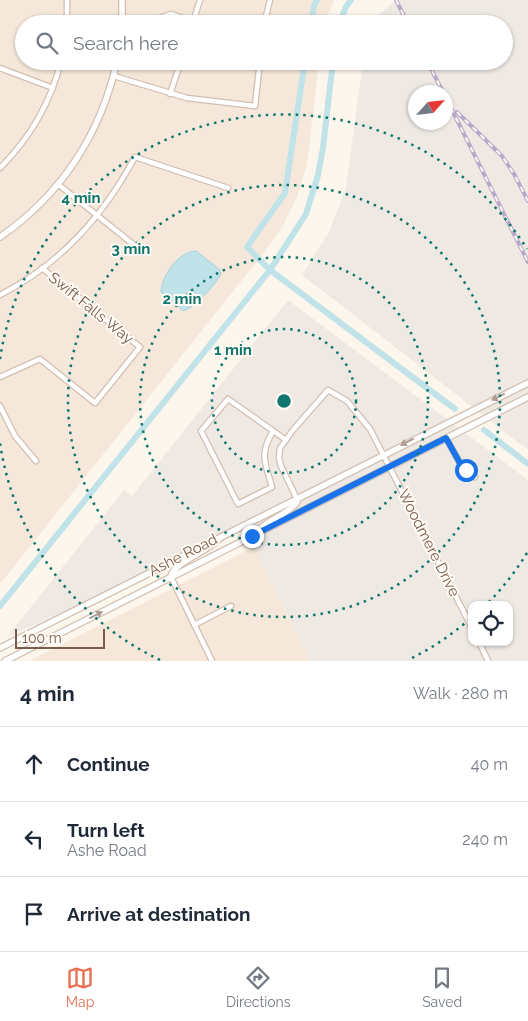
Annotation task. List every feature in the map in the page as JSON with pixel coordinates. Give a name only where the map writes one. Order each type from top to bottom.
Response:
[{"type":"street","points":[[67,0],[67,15]]},
{"type":"street","points":[[122,0],[122,15]]},
{"type":"street","points":[[195,15],[200,0]]},
{"type":"street","points":[[266,15],[270,0]]},
{"type":"street","points":[[0,68],[53,88]]},
{"type":"street","points":[[0,168],[24,141],[34,126],[53,88],[58,70]]},
{"type":"street","points":[[0,238],[32,213],[59,185],[70,170],[90,138],[107,99],[115,70]]},
{"type":"street","points":[[170,94],[178,70]]},
{"type":"street","points":[[114,76],[187,98],[255,106],[259,70]]},
{"type":"street","points":[[0,295],[42,268],[74,240],[97,215],[117,188],[135,158],[228,188]]},
{"type":"street","points":[[59,185],[143,252]]},
{"type":"street","name":"Swift Falls Way","points":[[0,377],[40,358],[95,403],[140,347],[42,268]]},
{"type":"street","name":"Ashe Road","points":[[0,648],[528,382]]},
{"type":"street","name":"Woodmere Drive","points":[[286,440],[328,390],[347,401],[370,429],[384,454],[468,620]]},
{"type":"street","name":"Ashe Road","points":[[6,661],[528,397]]},
{"type":"street","points":[[252,536],[262,525],[291,508],[297,502],[279,458],[280,448],[286,440],[228,399],[201,431],[238,504],[272,487],[263,457],[266,443],[273,431]]},
{"type":"street","points":[[0,406],[15,436],[36,462]]},
{"type":"street","points":[[446,438],[461,465],[475,477]]},
{"type":"street","points":[[212,661],[171,577],[171,573],[176,567],[212,546],[222,536]]},
{"type":"street","points":[[194,625],[231,606]]},
{"type":"street","points":[[481,646],[488,661]]},
{"type":"shaded area","points":[[0,0],[334,0],[328,15],[15,15],[15,70],[318,70],[307,165],[297,197],[281,229],[0,584]]},
{"type":"shaded area","points":[[396,0],[528,0],[528,450],[302,275],[329,232],[346,188],[362,70],[513,70],[513,15],[378,15]]},
{"type":"shaded area","points":[[288,300],[528,480],[528,661],[311,661],[254,547],[244,531],[7,637],[124,490],[132,496]]},
{"type":"shaded area","points":[[254,547],[311,661],[29,661]]},
{"type":"water","points":[[196,251],[219,269],[221,274],[204,296],[183,311],[161,292],[162,285],[168,272],[177,260],[189,252]]},
{"type":"waterway","points":[[312,15],[317,0]]},
{"type":"waterway","points":[[343,15],[351,0]]},
{"type":"waterway","points":[[304,70],[285,193],[247,247],[270,270],[455,409]]},
{"type":"waterway","points":[[0,606],[270,270],[306,214],[318,175],[323,148],[332,70]]},
{"type":"waterway","points":[[484,430],[528,464]]},
{"type":"railway","points":[[396,0],[404,15]]},
{"type":"railway","points":[[432,70],[439,85]]},
{"type":"railway","points":[[453,112],[528,262]]},
{"type":"railway","points":[[457,112],[502,156],[528,201]]},
{"type":"route","points":[[252,536],[446,438],[461,465],[466,470]]}]
